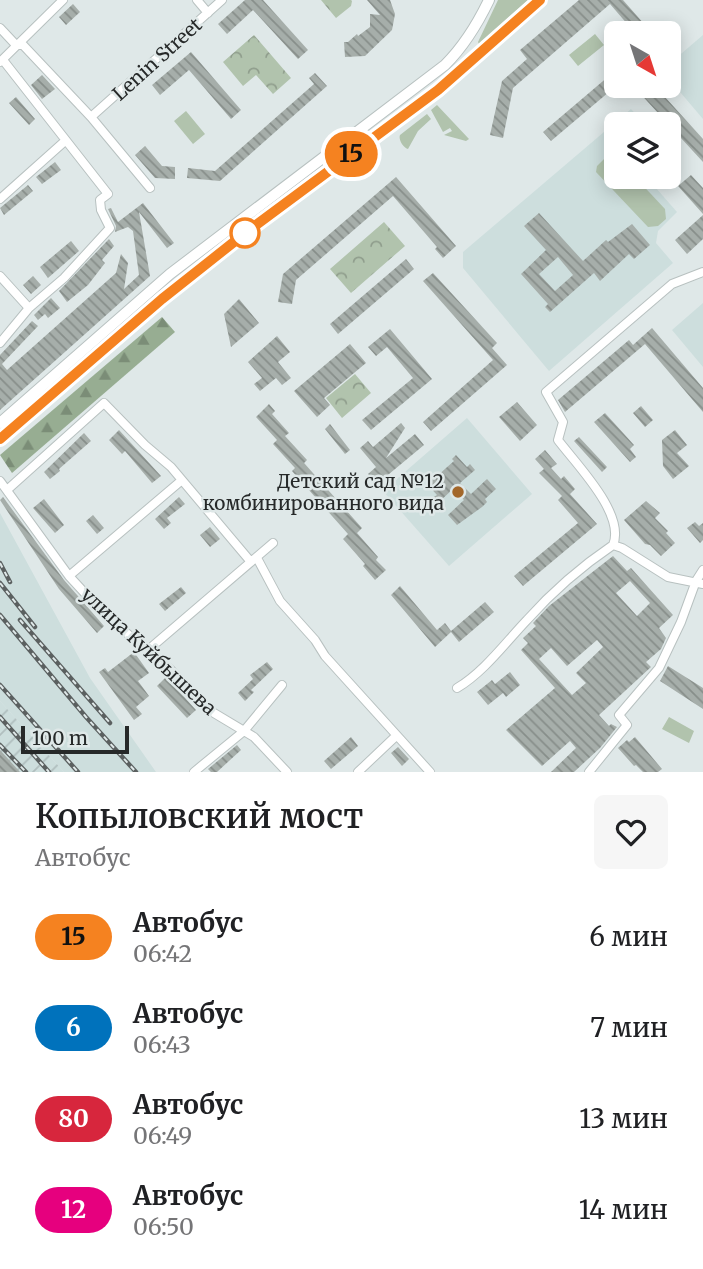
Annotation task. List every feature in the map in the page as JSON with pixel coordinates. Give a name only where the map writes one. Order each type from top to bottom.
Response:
[{"type":"main road","points":[[0,423],[170,274],[445,65],[459,51],[489,0]]},
{"type":"main road","points":[[0,439],[172,291],[438,90],[540,0]]},
{"type":"street","points":[[0,343],[29,308],[64,278],[110,228],[99,206],[100,200],[108,194],[1,61],[63,0]]},
{"type":"street","points":[[197,0],[208,13]]},
{"type":"street","name":"Lenin Street","points":[[92,117],[222,0]]},
{"type":"street","points":[[0,28],[16,45],[23,45],[92,117],[150,188]]},
{"type":"street","points":[[0,199],[65,142]]},
{"type":"street","points":[[457,688],[503,647],[542,604],[589,562],[613,545],[617,537],[614,520],[598,492],[558,440],[563,422],[545,392],[672,284],[703,271]]},
{"type":"street","points":[[0,276],[29,308]]},
{"type":"street","points":[[7,490],[104,403],[109,405],[145,445],[171,467],[254,560],[280,601],[315,640],[325,656],[430,772]]},
{"type":"street","points":[[69,576],[182,480]]},
{"type":"street","name":"улица Куйбышева","points":[[0,481],[69,576],[105,615],[170,668],[209,710],[266,748],[287,772]]},
{"type":"street","points":[[148,650],[273,543]]},
{"type":"street","points":[[613,545],[668,577],[699,583]]},
{"type":"street","points":[[589,772],[626,725],[619,715],[659,668],[703,570]]},
{"type":"street","points":[[194,772],[244,731],[282,685]]},
{"type":"street","points":[[358,772],[396,736]]},
{"type":"shaded area","points":[[703,35],[703,119],[681,93],[681,54]]},
{"type":"shaded area","points":[[604,132],[604,189],[657,189],[677,212],[658,231],[656,243],[673,263],[549,371],[463,268],[463,252]]},
{"type":"shaded area","points":[[703,303],[703,367],[672,330]]},
{"type":"shaded area","name":"Детский сад №12 комбинированного вида","points":[[467,418],[532,494],[449,566],[383,491]]},
{"type":"shaded area","points":[[0,513],[90,678],[156,772],[64,772],[0,701]]},
{"type":"shaded area","points":[[0,701],[64,772],[0,772]]},
{"type":"green space","points":[[321,0],[352,1],[351,6],[336,18]]},
{"type":"green space","points":[[498,0],[528,0],[479,44],[478,42]]},
{"type":"green space","points":[[595,34],[604,45],[578,66],[569,55]]},
{"type":"green space","points":[[254,35],[291,78],[273,94],[256,75],[243,86],[223,62]]},
{"type":"green space","points":[[437,105],[469,139],[466,141],[444,135],[452,131],[450,128],[443,132],[431,110]]},
{"type":"green space","points":[[186,111],[205,134],[193,144],[174,121]]},
{"type":"green space","points":[[427,114],[431,119],[418,131],[408,149],[406,148],[400,135]]},
{"type":"green space","points":[[604,159],[604,180],[596,172],[597,166]]},
{"type":"green space","points":[[612,189],[646,189],[665,209],[666,219],[658,226],[648,227]]},
{"type":"green space","points":[[384,222],[405,246],[351,293],[330,269]]},
{"type":"green space","points":[[162,317],[175,332],[12,473],[0,455]]},
{"type":"green space","points":[[355,374],[371,393],[342,418],[326,398]]},
{"type":"green space","points":[[669,717],[694,731],[689,743],[662,729]]},
{"type":"building","points":[[245,0],[263,0],[308,50],[298,59],[253,10],[227,34],[218,24]]},
{"type":"building","points":[[367,0],[390,0],[395,14],[392,30],[365,56],[345,57],[344,42],[370,27],[370,14],[380,15]]},
{"type":"building","points":[[579,0],[623,0],[641,21],[625,21],[610,4],[513,88],[503,138],[490,135],[502,81],[527,59],[520,50]]},
{"type":"building","points":[[73,4],[80,12],[66,25],[59,17]]},
{"type":"building","points":[[191,52],[241,110],[231,119],[189,70],[160,95],[152,85]]},
{"type":"building","points":[[315,73],[327,86],[220,181],[187,178],[188,168],[215,171],[314,84],[309,78]]},
{"type":"building","points":[[42,75],[55,89],[42,99],[31,85]]},
{"type":"building","points":[[604,80],[604,96],[551,141],[543,132]]},
{"type":"building","points":[[16,97],[35,119],[29,125],[9,103]]},
{"type":"building","points":[[644,98],[666,98],[679,112],[657,112]]},
{"type":"building","points":[[681,115],[703,139],[703,162],[681,138]]},
{"type":"building","points":[[145,146],[162,166],[175,167],[175,179],[155,178],[135,155]]},
{"type":"building","points":[[55,162],[61,170],[42,184],[36,177]]},
{"type":"building","points":[[691,175],[703,188],[703,214],[681,189],[681,183]]},
{"type":"building","points":[[396,177],[456,246],[443,258],[435,249],[437,247],[393,196],[296,280],[292,304],[278,302],[283,274]]},
{"type":"building","points":[[28,185],[33,191],[4,215],[0,208]]},
{"type":"building","points":[[143,203],[174,243],[167,248],[139,212],[150,276],[0,410],[0,355],[32,321],[38,326],[2,364],[7,370],[116,273],[121,254],[128,263],[124,289],[139,275],[133,231],[128,227],[115,232],[116,226],[108,209],[111,208],[118,222]]},
{"type":"building","points":[[539,213],[583,261],[606,240],[608,242],[632,224],[650,245],[634,259],[629,254],[600,281],[594,273],[550,312],[545,307],[548,304],[521,274],[546,250],[524,226]],"holes":[[[558,257],[573,275],[555,291],[539,274]]]},
{"type":"building","points":[[703,215],[703,239],[687,254],[675,240]]},
{"type":"building","points":[[109,239],[114,246],[102,260],[105,263],[88,285],[67,302],[59,291]]},
{"type":"building","points":[[71,241],[79,251],[48,278],[40,267]]},
{"type":"building","points":[[406,259],[414,269],[338,334],[330,324]]},
{"type":"building","points":[[433,273],[497,343],[492,348],[507,365],[431,431],[423,422],[493,360],[423,281]]},
{"type":"building","points":[[33,276],[41,285],[31,294],[23,285]]},
{"type":"building","points":[[51,298],[60,308],[48,318],[45,314],[38,320],[34,315]]},
{"type":"building","points":[[239,299],[259,323],[231,347],[224,314]]},
{"type":"building","points":[[652,328],[703,388],[703,412],[645,344],[565,412],[558,400],[629,340],[633,345]]},
{"type":"building","points":[[390,329],[432,379],[371,430],[362,420],[413,378],[387,347],[376,356],[368,347]]},
{"type":"building","points":[[277,336],[290,352],[278,362],[291,378],[282,385],[276,378],[260,391],[254,384],[262,378],[248,362]]},
{"type":"building","points":[[350,344],[366,363],[324,398],[330,405],[317,417],[294,391]]},
{"type":"building","points":[[517,402],[537,425],[520,441],[499,417]]},
{"type":"building","points":[[269,404],[275,411],[272,414],[289,433],[285,436],[307,460],[304,463],[362,528],[357,533],[386,570],[375,580],[343,539],[348,534],[292,471],[295,468],[273,444],[277,440],[256,417]]},
{"type":"building","points":[[641,406],[653,420],[645,427],[633,413]]},
{"type":"building","points":[[605,413],[634,445],[630,449],[636,457],[630,462],[594,422]]},
{"type":"building","points":[[401,423],[405,428],[386,458],[415,434],[424,445],[377,484],[368,474],[376,467],[360,448],[368,441],[373,447]]},
{"type":"building","points":[[330,424],[350,450],[345,454],[325,429]]},
{"type":"building","points":[[119,430],[161,476],[152,483],[125,451],[122,454],[109,440]]},
{"type":"building","points":[[675,430],[687,445],[677,453],[689,466],[673,479],[663,466],[662,440]]},
{"type":"building","points":[[84,433],[91,441],[50,479],[44,472]]},
{"type":"building","points":[[579,437],[607,467],[602,472],[574,441]]},
{"type":"building","points":[[545,450],[557,464],[551,468],[561,479],[564,476],[575,489],[570,494],[597,524],[523,586],[514,576],[578,523],[558,500],[562,496],[539,473],[544,469],[535,459]]},
{"type":"building","points":[[456,455],[467,467],[470,464],[475,470],[460,483],[471,494],[487,479],[496,489],[485,499],[487,502],[482,507],[457,525],[448,515],[464,500],[453,489],[439,502],[434,497],[437,495],[426,483],[454,461],[452,459]]},
{"type":"building","points":[[3,497],[64,580],[104,626],[97,633],[59,589],[0,500]]},
{"type":"building","points":[[179,497],[185,504],[167,518],[171,523],[164,529],[155,519]]},
{"type":"building","points":[[44,499],[64,525],[55,533],[33,508]]},
{"type":"building","points":[[646,501],[660,513],[655,518],[675,543],[661,556],[650,545],[645,544],[624,520]]},
{"type":"building","points":[[93,515],[104,528],[97,534],[86,521]]},
{"type":"building","points":[[695,522],[699,526],[703,523],[703,540],[700,543],[687,528]]},
{"type":"building","points":[[210,527],[220,539],[210,547],[200,535]]},
{"type":"building","points":[[613,556],[627,571],[631,568],[673,615],[659,628],[666,638],[661,649],[646,662],[651,667],[599,715],[609,726],[611,724],[617,727],[600,748],[574,772],[551,772],[576,748],[570,741],[542,766],[506,730],[555,688],[521,650],[528,643],[523,638],[536,626],[533,623],[549,606]],"holes":[[[630,581],[650,603],[637,616],[616,593]],[[597,640],[603,647],[576,673],[586,683],[572,695],[539,659],[551,648],[567,666]]]},
{"type":"building","points":[[400,586],[437,630],[445,623],[451,631],[485,602],[494,612],[459,642],[451,632],[435,647],[391,595]]},
{"type":"building","points":[[181,587],[186,593],[165,611],[159,604]]},
{"type":"building","points":[[134,652],[149,673],[138,681],[149,696],[136,707],[142,714],[134,720],[99,672],[105,668],[108,672]]},
{"type":"building","points":[[267,662],[273,669],[251,690],[254,692],[245,701],[238,693],[253,679],[250,675]]},
{"type":"building","points":[[668,666],[703,688],[703,709],[660,681]]},
{"type":"building","points":[[510,672],[520,685],[506,697],[503,693],[488,705],[477,692],[492,680],[495,684]]},
{"type":"building","points":[[166,677],[196,710],[187,718],[157,686]]},
{"type":"building","points":[[351,737],[358,746],[331,769],[324,761]]},
{"type":"building","points":[[635,737],[662,769],[658,772],[643,772],[618,748]]},
{"type":"building","points":[[237,745],[241,750],[217,772],[208,769]]},
{"type":"building","points":[[398,747],[409,759],[402,766],[391,753]]},
{"type":"building","points":[[0,750],[20,772],[0,772]]},
{"type":"railway","points":[[0,563],[10,582]]},
{"type":"railway","points":[[0,583],[35,627]]},
{"type":"railway","points":[[0,615],[136,772]]},
{"type":"railway","points":[[20,620],[110,723]]},
{"type":"railway","points":[[0,685],[78,772]]},
{"type":"railway","points":[[0,717],[49,772]]},
{"type":"railway","points":[[0,745],[26,772]]},
{"type":"bus line","name":"15","points":[[0,439],[162,299],[244,234],[438,90],[540,0]]},
{"type":"place","name":"Детский сад №12 комбинированного вида","points":[[458,492]]}]
